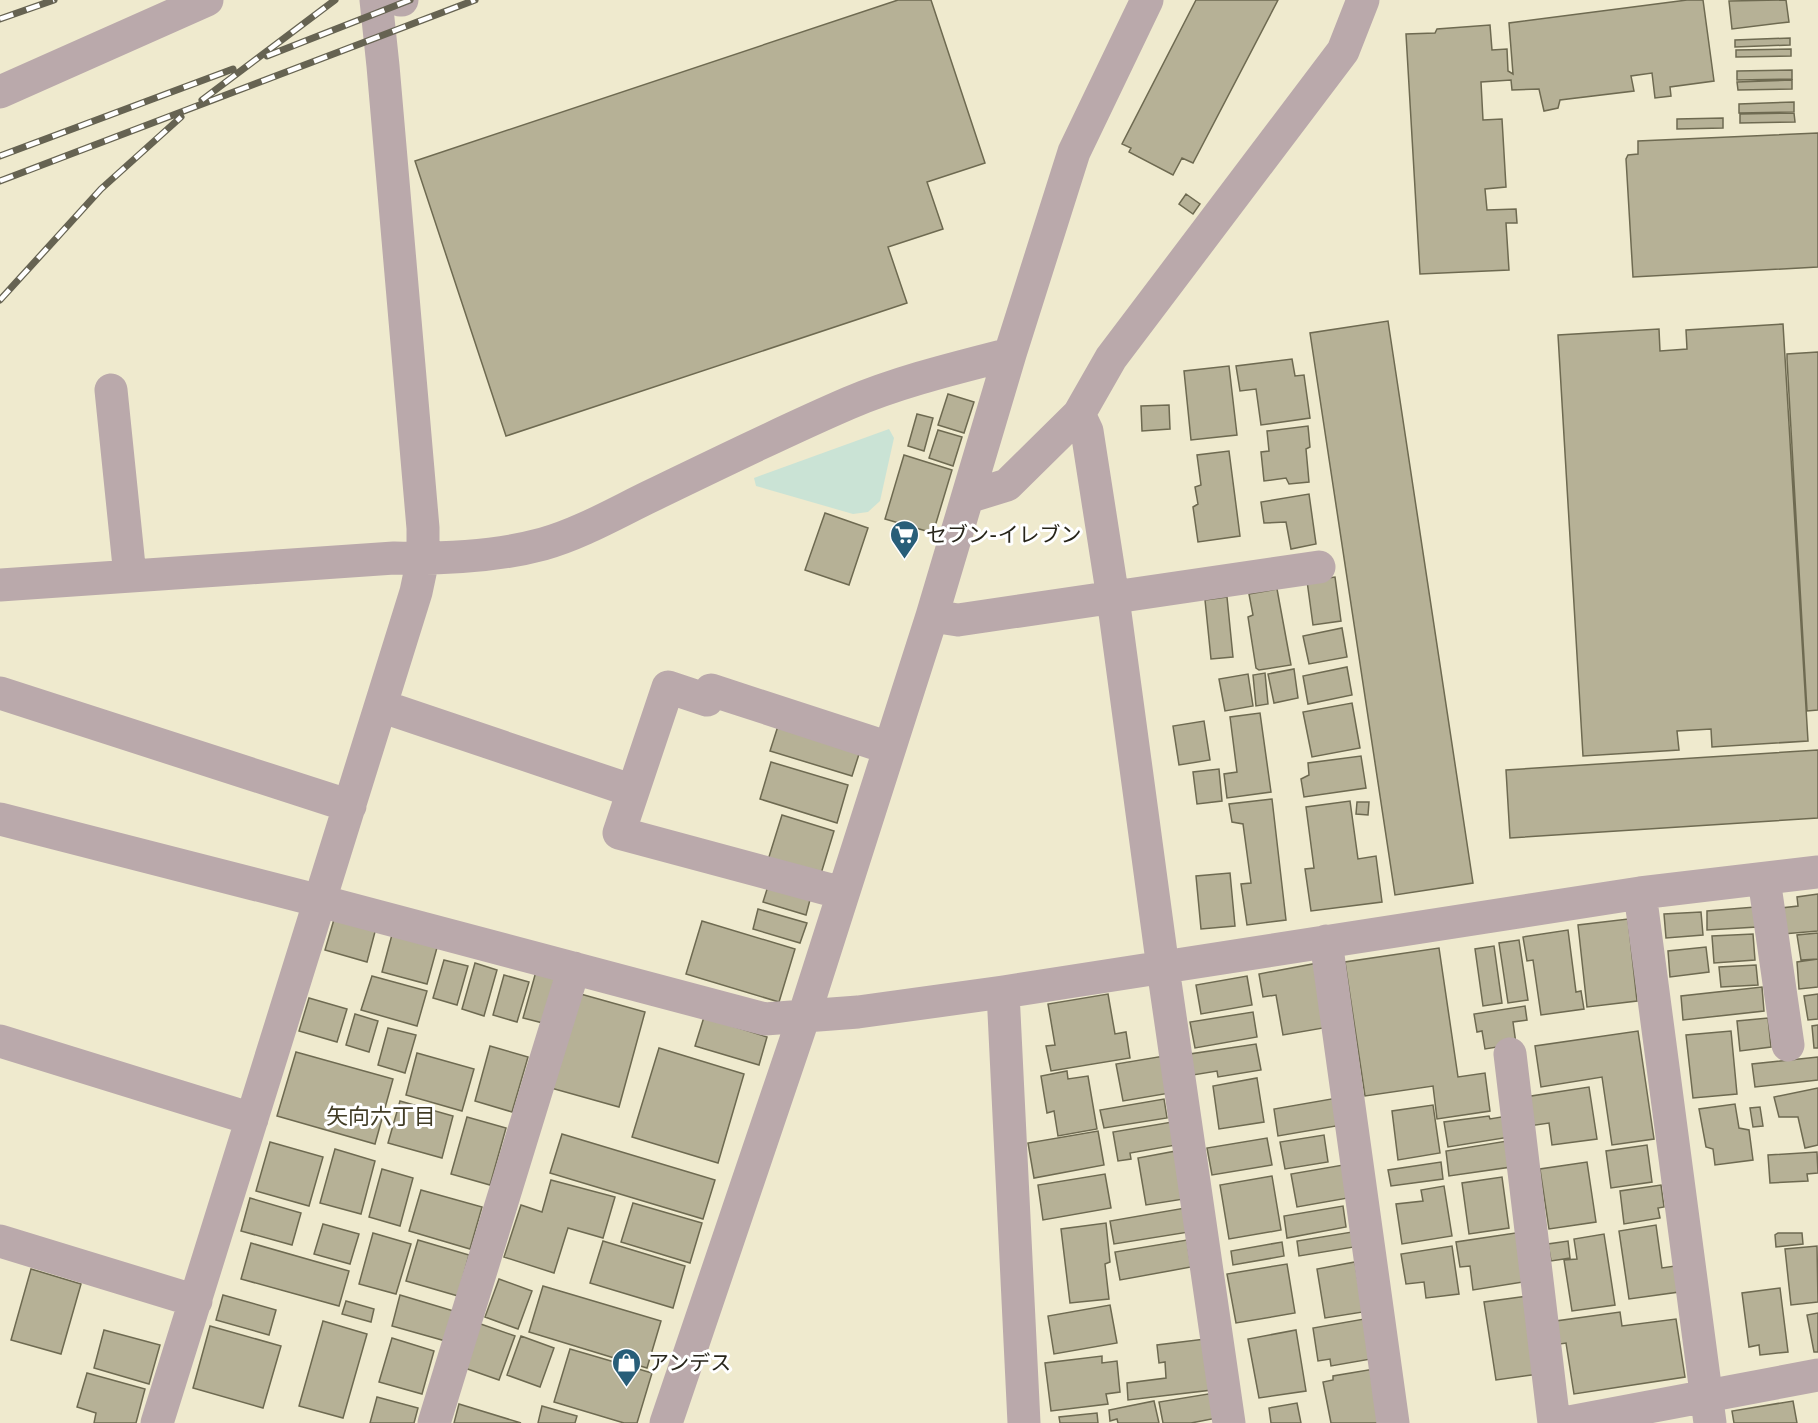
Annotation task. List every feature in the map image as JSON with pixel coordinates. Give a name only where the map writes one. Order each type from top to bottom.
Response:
[{"type":"street","points":[[0,92],[207,0]]},
{"type":"street","points":[[157,1423],[321,901],[416,592],[423,559],[423,528],[376,0]]},
{"type":"street","points":[[666,1423],[804,1016],[932,616],[1010,354],[1074,152],[1147,0]]},
{"type":"street","points":[[968,497],[1006,485],[1079,414],[1112,358],[1342,51],[1363,0]]},
{"type":"street","points":[[0,585],[394,558],[423,559],[501,553],[543,544],[581,529],[851,402],[916,380],[1010,354]]},
{"type":"street","points":[[111,390],[130,576]]},
{"type":"street","points":[[1079,414],[1087,431],[1113,598],[1163,968],[1229,1423]]},
{"type":"street","points":[[932,616],[958,620],[1319,567]]},
{"type":"street","points":[[842,893],[619,833],[668,687],[707,700],[711,690],[889,748]]},
{"type":"street","points":[[0,693],[350,806]]},
{"type":"street","points":[[381,706],[633,791]]},
{"type":"street","points":[[0,819],[321,901],[765,1019],[858,1012],[1003,992],[1640,893],[1818,873]]},
{"type":"street","points":[[1764,879],[1788,1045]]},
{"type":"street","points":[[1640,893],[1708,1410]]},
{"type":"street","points":[[1326,941],[1393,1423]]},
{"type":"street","points":[[434,1423],[574,968]]},
{"type":"street","points":[[1003,992],[1024,1423]]},
{"type":"street","points":[[0,1041],[252,1119]]},
{"type":"street","points":[[1510,1054],[1554,1423]]},
{"type":"street","points":[[0,1241],[196,1301]]},
{"type":"street","points":[[1564,1423],[1708,1410],[1818,1375]]},
{"type":"green space","points":[[889,429],[894,438],[880,501],[868,512],[853,514],[756,486],[754,478]]},
{"type":"building","points":[[898,0],[931,0],[985,163],[927,182],[943,229],[888,247],[907,303],[506,436],[415,161]]},
{"type":"building","points":[[1196,0],[1278,0],[1193,163],[1182,158],[1173,175],[1129,152],[1131,148],[1122,144]]},
{"type":"building","points":[[1687,0],[1703,0],[1714,81],[1670,87],[1671,96],[1655,98],[1652,73],[1631,76],[1634,91],[1560,100],[1558,108],[1544,111],[1539,89],[1512,90],[1511,80],[1481,82],[1483,120],[1502,119],[1506,187],[1485,189],[1487,210],[1516,209],[1517,223],[1506,223],[1509,270],[1420,274],[1406,34],[1435,33],[1437,29],[1490,25],[1492,50],[1507,49],[1508,71],[1513,74],[1509,23]]},
{"type":"building","points":[[1786,0],[1789,22],[1732,29],[1729,1]]},
{"type":"building","points":[[1790,38],[1790,45],[1735,47],[1735,40]]},
{"type":"building","points":[[1791,49],[1791,56],[1736,57],[1736,50]]},
{"type":"building","points":[[1792,70],[1792,79],[1737,80],[1737,71]]},
{"type":"building","points":[[1792,80],[1792,89],[1738,90],[1737,82]]},
{"type":"building","points":[[1794,102],[1794,112],[1739,113],[1739,104]]},
{"type":"building","points":[[1794,113],[1795,122],[1740,123],[1740,114]]},
{"type":"building","points":[[1723,118],[1723,128],[1677,129],[1677,119]]},
{"type":"building","points":[[1818,133],[1818,267],[1633,277],[1626,159],[1628,155],[1638,154],[1638,141]]},
{"type":"building","points":[[1186,194],[1200,204],[1193,214],[1179,204]]},
{"type":"building","points":[[1388,321],[1473,883],[1395,895],[1310,333]]},
{"type":"building","points":[[1783,324],[1808,741],[1712,747],[1711,729],[1677,731],[1679,750],[1583,756],[1558,335],[1659,329],[1660,351],[1687,349],[1686,330]]},
{"type":"building","points":[[1818,352],[1818,710],[1807,711],[1787,354]]},
{"type":"building","points":[[1292,359],[1295,376],[1304,375],[1310,418],[1261,425],[1256,389],[1240,391],[1236,366]]},
{"type":"building","points":[[1229,366],[1237,435],[1191,440],[1184,371]]},
{"type":"building","points":[[948,394],[974,402],[964,433],[938,425]]},
{"type":"building","points":[[1169,405],[1170,429],[1142,431],[1141,406]]},
{"type":"building","points":[[917,414],[933,418],[924,451],[908,446]]},
{"type":"building","points":[[1308,426],[1310,447],[1306,449],[1309,482],[1289,484],[1286,478],[1264,481],[1261,452],[1269,451],[1267,431]]},
{"type":"building","points":[[938,430],[962,437],[953,466],[929,458]]},
{"type":"building","points":[[1229,451],[1240,536],[1198,542],[1193,507],[1198,504],[1195,487],[1201,485],[1197,455]]},
{"type":"building","points":[[904,455],[952,470],[933,533],[885,519]]},
{"type":"building","points":[[1309,494],[1316,544],[1291,549],[1286,522],[1264,523],[1261,502]]},
{"type":"building","points":[[825,513],[868,528],[849,585],[805,570]]},
{"type":"building","points":[[1335,577],[1341,621],[1313,625],[1307,581]]},
{"type":"building","points":[[1277,589],[1291,665],[1259,670],[1256,668],[1248,617],[1253,615],[1249,594]]},
{"type":"building","points":[[1227,597],[1233,657],[1211,659],[1205,600]]},
{"type":"building","points":[[1342,628],[1347,657],[1309,664],[1303,636]]},
{"type":"building","points":[[1347,667],[1352,695],[1308,704],[1303,676]]},
{"type":"building","points":[[1294,669],[1298,698],[1274,703],[1268,674]]},
{"type":"building","points":[[1265,673],[1268,704],[1256,706],[1253,675]]},
{"type":"building","points":[[1248,674],[1253,706],[1225,711],[1219,679]]},
{"type":"building","points":[[1352,703],[1360,748],[1312,757],[1303,712]]},
{"type":"building","points":[[1260,713],[1271,792],[1227,798],[1224,774],[1237,772],[1230,717]]},
{"type":"building","points":[[1204,721],[1210,760],[1179,765],[1173,726]]},
{"type":"building","points":[[778,726],[860,751],[852,776],[770,751]]},
{"type":"building","points":[[1818,750],[1818,818],[1510,838],[1506,770]]},
{"type":"building","points":[[1361,756],[1366,788],[1304,797],[1301,779],[1309,775],[1308,763]]},
{"type":"building","points":[[771,762],[848,785],[837,823],[760,799]]},
{"type":"building","points":[[1219,769],[1222,801],[1197,804],[1193,772]]},
{"type":"building","points":[[1272,799],[1286,920],[1247,925],[1241,884],[1251,883],[1243,824],[1232,822],[1229,804]]},
{"type":"building","points":[[1350,801],[1358,859],[1376,856],[1382,902],[1311,911],[1305,869],[1314,868],[1306,807]]},
{"type":"building","points":[[1357,802],[1369,802],[1368,815],[1356,814]]},
{"type":"building","points":[[782,815],[834,831],[820,877],[768,860]]},
{"type":"building","points":[[1230,873],[1235,926],[1201,929],[1196,876]]},
{"type":"building","points":[[769,883],[811,896],[806,915],[763,902]]},
{"type":"building","points":[[1818,894],[1818,931],[1783,934],[1781,908],[1798,906],[1797,897]]},
{"type":"building","points":[[1755,907],[1757,927],[1707,930],[1707,911]]},
{"type":"building","points":[[758,909],[807,923],[800,943],[753,929]]},
{"type":"building","points":[[1701,912],[1703,935],[1666,938],[1664,914]]},
{"type":"building","points":[[335,916],[376,928],[367,962],[325,950]]},
{"type":"building","points":[[1628,919],[1637,1001],[1587,1007],[1578,925]]},
{"type":"building","points":[[702,921],[795,949],[779,1002],[686,974]]},
{"type":"building","points":[[1568,930],[1576,992],[1581,991],[1584,1009],[1541,1015],[1533,960],[1527,961],[1523,937]]},
{"type":"building","points":[[393,931],[438,944],[427,984],[382,972]]},
{"type":"building","points":[[1818,933],[1818,959],[1801,960],[1797,935]]},
{"type":"building","points":[[1753,934],[1755,960],[1714,963],[1712,936]]},
{"type":"building","points":[[1519,940],[1528,1000],[1508,1003],[1499,943]]},
{"type":"building","points":[[1494,946],[1502,1003],[1483,1006],[1475,949]]},
{"type":"building","points":[[1706,947],[1709,972],[1670,977],[1668,951]]},
{"type":"building","points":[[1439,948],[1458,1077],[1485,1073],[1490,1111],[1437,1119],[1433,1086],[1365,1096],[1345,962]]},
{"type":"building","points":[[1818,959],[1818,987],[1799,989],[1797,962]]},
{"type":"building","points":[[444,960],[468,966],[457,1005],[433,998]]},
{"type":"building","points":[[475,963],[497,970],[484,1016],[462,1009]]},
{"type":"building","points":[[1318,963],[1329,1027],[1283,1035],[1276,995],[1263,997],[1259,974]]},
{"type":"building","points":[[1756,965],[1758,985],[1721,987],[1719,967]]},
{"type":"building","points":[[537,968],[556,974],[543,1023],[523,1018]]},
{"type":"building","points":[[504,975],[529,982],[517,1022],[493,1015]]},
{"type":"building","points":[[372,976],[427,991],[417,1026],[361,1010]]},
{"type":"building","points":[[1247,976],[1252,1005],[1201,1014],[1196,985]]},
{"type":"building","points":[[1762,987],[1764,1011],[1683,1020],[1681,996]]},
{"type":"building","points":[[577,993],[645,1012],[619,1107],[551,1088]]},
{"type":"building","points":[[1108,994],[1115,1034],[1126,1032],[1130,1058],[1051,1071],[1046,1046],[1055,1045],[1048,1004]]},
{"type":"building","points":[[1818,994],[1818,1019],[1808,1020],[1804,996]]},
{"type":"building","points":[[309,998],[347,1009],[337,1042],[299,1031]]},
{"type":"building","points":[[1525,1006],[1527,1020],[1513,1022],[1516,1044],[1485,1049],[1482,1031],[1477,1032],[1474,1014]]},
{"type":"building","points":[[1253,1012],[1257,1037],[1195,1048],[1190,1022]]},
{"type":"building","points":[[355,1014],[378,1021],[369,1052],[346,1045]]},
{"type":"building","points":[[704,1017],[767,1037],[759,1065],[695,1046]]},
{"type":"building","points":[[1768,1018],[1771,1047],[1740,1051],[1737,1021]]},
{"type":"building","points":[[1818,1025],[1818,1048],[1814,1048],[1812,1026]]},
{"type":"building","points":[[388,1028],[416,1035],[405,1073],[378,1065]]},
{"type":"building","points":[[1638,1031],[1654,1139],[1612,1145],[1602,1077],[1541,1087],[1535,1046]]},
{"type":"building","points":[[1731,1031],[1737,1094],[1693,1098],[1686,1035]]},
{"type":"building","points":[[1256,1044],[1261,1070],[1218,1077],[1217,1071],[1193,1075],[1190,1054]]},
{"type":"building","points":[[490,1046],[528,1057],[512,1112],[475,1101]]},
{"type":"building","points":[[659,1048],[744,1074],[718,1163],[632,1137]]},
{"type":"building","points":[[296,1052],[393,1079],[375,1144],[277,1116]]},
{"type":"building","points":[[417,1053],[474,1069],[462,1111],[406,1095]]},
{"type":"building","points":[[1164,1056],[1170,1093],[1123,1101],[1116,1064]]},
{"type":"building","points":[[1818,1057],[1818,1080],[1755,1087],[1752,1064]]},
{"type":"building","points":[[1067,1071],[1068,1079],[1088,1076],[1097,1129],[1058,1136],[1054,1111],[1047,1113],[1041,1076]]},
{"type":"building","points":[[1257,1078],[1264,1122],[1219,1129],[1213,1086]]},
{"type":"building","points":[[1589,1087],[1597,1139],[1552,1145],[1549,1123],[1529,1126],[1525,1097]]},
{"type":"building","points":[[1818,1088],[1818,1145],[1805,1148],[1798,1117],[1779,1117],[1774,1097]]},
{"type":"building","points":[[1337,1098],[1342,1125],[1278,1136],[1274,1109]]},
{"type":"building","points":[[1164,1099],[1167,1118],[1104,1128],[1100,1110]]},
{"type":"building","points":[[400,1101],[453,1116],[442,1158],[388,1143]]},
{"type":"building","points":[[1735,1104],[1739,1128],[1749,1130],[1753,1160],[1715,1165],[1713,1149],[1706,1147],[1699,1109]]},
{"type":"building","points":[[1433,1105],[1440,1153],[1398,1160],[1392,1111]]},
{"type":"building","points":[[1760,1107],[1763,1126],[1753,1127],[1750,1108]]},
{"type":"building","points":[[1489,1116],[1490,1119],[1507,1116],[1510,1137],[1448,1147],[1444,1122]]},
{"type":"building","points":[[467,1117],[506,1128],[490,1185],[451,1174]]},
{"type":"building","points":[[1172,1122],[1176,1145],[1130,1153],[1131,1159],[1118,1161],[1113,1132]]},
{"type":"building","points":[[1098,1131],[1104,1165],[1034,1178],[1028,1143]]},
{"type":"building","points":[[562,1134],[715,1180],[703,1219],[550,1173]]},
{"type":"building","points":[[1324,1135],[1328,1162],[1285,1169],[1280,1142]]},
{"type":"building","points":[[1267,1138],[1272,1165],[1212,1175],[1207,1148]]},
{"type":"building","points":[[1507,1141],[1511,1167],[1449,1176],[1446,1151]]},
{"type":"building","points":[[270,1142],[323,1157],[309,1206],[256,1191]]},
{"type":"building","points":[[1647,1145],[1652,1182],[1611,1188],[1606,1151]]},
{"type":"building","points":[[335,1149],[375,1161],[361,1214],[320,1203]]},
{"type":"building","points":[[1176,1151],[1184,1199],[1146,1205],[1138,1158]]},
{"type":"building","points":[[1817,1152],[1818,1173],[1807,1174],[1808,1181],[1770,1183],[1768,1155]]},
{"type":"building","points":[[1441,1162],[1443,1179],[1391,1186],[1388,1170]]},
{"type":"building","points":[[1587,1162],[1596,1222],[1549,1229],[1540,1169]]},
{"type":"building","points":[[1343,1165],[1348,1198],[1297,1207],[1291,1174]]},
{"type":"building","points":[[382,1169],[413,1178],[400,1226],[369,1217]]},
{"type":"building","points":[[1105,1174],[1111,1208],[1043,1220],[1038,1185]]},
{"type":"building","points":[[1272,1176],[1281,1230],[1229,1239],[1220,1185]]},
{"type":"building","points":[[1502,1177],[1509,1228],[1469,1234],[1462,1183]]},
{"type":"building","points":[[551,1180],[615,1197],[603,1238],[568,1228],[554,1273],[504,1257],[521,1205],[542,1212]]},
{"type":"building","points":[[1661,1185],[1664,1207],[1658,1208],[1660,1218],[1624,1224],[1620,1191]]},
{"type":"building","points":[[1444,1186],[1452,1236],[1402,1244],[1396,1204],[1423,1201],[1421,1190]]},
{"type":"building","points":[[421,1190],[482,1207],[470,1249],[409,1231]]},
{"type":"building","points":[[250,1198],[301,1213],[292,1245],[241,1231]]},
{"type":"building","points":[[633,1203],[702,1223],[690,1263],[621,1242]]},
{"type":"building","points":[[1343,1206],[1346,1227],[1287,1238],[1284,1216]]},
{"type":"building","points":[[1185,1208],[1189,1232],[1114,1244],[1110,1221]]},
{"type":"building","points":[[1106,1223],[1110,1262],[1105,1264],[1109,1299],[1070,1303],[1061,1229]]},
{"type":"building","points":[[323,1224],[359,1234],[350,1264],[314,1254]]},
{"type":"building","points":[[1656,1225],[1662,1268],[1675,1266],[1679,1292],[1629,1299],[1619,1231]]},
{"type":"building","points":[[1352,1232],[1354,1247],[1299,1256],[1297,1241]]},
{"type":"building","points":[[1522,1232],[1529,1281],[1473,1290],[1470,1266],[1460,1267],[1456,1242]]},
{"type":"building","points":[[373,1233],[411,1244],[396,1294],[359,1284]]},
{"type":"building","points":[[1802,1233],[1803,1244],[1776,1247],[1775,1235]]},
{"type":"building","points":[[1604,1234],[1615,1305],[1572,1311],[1564,1260],[1577,1259],[1574,1239]]},
{"type":"building","points":[[418,1240],[469,1255],[458,1296],[406,1281]]},
{"type":"building","points":[[1187,1240],[1191,1267],[1120,1280],[1115,1252]]},
{"type":"building","points":[[603,1241],[685,1266],[673,1308],[590,1283]]},
{"type":"building","points":[[1568,1241],[1570,1258],[1551,1261],[1548,1244]]},
{"type":"building","points":[[1282,1242],[1284,1256],[1233,1265],[1231,1251]]},
{"type":"building","points":[[251,1243],[349,1271],[339,1306],[241,1279]]},
{"type":"building","points":[[1452,1246],[1459,1294],[1426,1298],[1424,1282],[1406,1284],[1401,1254]]},
{"type":"building","points":[[1817,1246],[1818,1302],[1791,1305],[1785,1249]]},
{"type":"building","points":[[1355,1262],[1363,1312],[1325,1318],[1317,1269]]},
{"type":"building","points":[[1287,1264],[1295,1313],[1236,1323],[1227,1274]]},
{"type":"building","points":[[31,1269],[81,1284],[61,1354],[11,1340]]},
{"type":"building","points":[[499,1279],[532,1291],[518,1329],[485,1317]]},
{"type":"building","points":[[543,1286],[661,1321],[647,1368],[529,1332]]},
{"type":"building","points":[[1780,1288],[1788,1352],[1760,1355],[1759,1345],[1749,1347],[1742,1293]]},
{"type":"building","points":[[223,1295],[276,1310],[269,1335],[216,1320]]},
{"type":"building","points":[[400,1295],[457,1312],[449,1342],[392,1326]]},
{"type":"building","points":[[1527,1296],[1539,1374],[1496,1380],[1484,1302]]},
{"type":"building","points":[[346,1301],[374,1309],[371,1322],[342,1314]]},
{"type":"building","points":[[1110,1305],[1117,1343],[1054,1354],[1048,1316]]},
{"type":"building","points":[[1620,1312],[1622,1326],[1676,1319],[1685,1377],[1574,1394],[1566,1343],[1560,1344],[1556,1321]]},
{"type":"building","points":[[1818,1313],[1818,1352],[1814,1352],[1807,1315]]},
{"type":"building","points":[[1364,1319],[1371,1359],[1331,1366],[1330,1359],[1318,1361],[1313,1328]]},
{"type":"building","points":[[323,1321],[367,1334],[343,1418],[299,1406]]},
{"type":"building","points":[[475,1322],[515,1336],[499,1380],[459,1366]]},
{"type":"building","points":[[210,1326],[281,1346],[263,1408],[193,1388]]},
{"type":"building","points":[[104,1330],[160,1345],[149,1384],[94,1368]]},
{"type":"building","points":[[1296,1330],[1306,1391],[1259,1398],[1248,1339]]},
{"type":"building","points":[[521,1336],[554,1348],[540,1387],[507,1375]]},
{"type":"building","points":[[392,1338],[434,1351],[422,1394],[379,1382]]},
{"type":"building","points":[[1205,1339],[1212,1390],[1128,1400],[1127,1383],[1166,1378],[1165,1362],[1159,1363],[1157,1345]]},
{"type":"building","points":[[570,1349],[652,1373],[637,1423],[624,1423],[554,1402]]},
{"type":"building","points":[[1102,1356],[1102,1363],[1117,1361],[1120,1392],[1106,1394],[1108,1404],[1051,1411],[1045,1363]]},
{"type":"building","points":[[1374,1369],[1383,1423],[1331,1423],[1323,1382],[1333,1380],[1333,1376]]},
{"type":"building","points":[[87,1373],[145,1389],[136,1423],[94,1423],[96,1413],[77,1407]]},
{"type":"building","points":[[1214,1393],[1217,1418],[1191,1423],[1163,1423],[1159,1402]]},
{"type":"building","points":[[377,1397],[418,1408],[414,1423],[370,1423]]},
{"type":"building","points":[[1154,1401],[1159,1423],[1118,1423],[1117,1419],[1110,1421],[1109,1410]]},
{"type":"building","points":[[1793,1401],[1797,1423],[1734,1423],[1732,1411]]},
{"type":"building","points":[[1297,1403],[1301,1423],[1271,1423],[1269,1408]]},
{"type":"building","points":[[459,1404],[521,1423],[454,1423]]},
{"type":"building","points":[[542,1406],[577,1416],[575,1423],[538,1423]]},
{"type":"building","points":[[1097,1413],[1098,1423],[1060,1423],[1059,1417]]},
{"type":"railway","points":[[0,19],[54,0]]},
{"type":"railway","points":[[202,100],[335,0]]},
{"type":"railway","points":[[267,56],[410,0]]},
{"type":"railway","points":[[0,181],[475,0]]},
{"type":"railway","points":[[0,156],[233,69]]},
{"type":"railway","points":[[0,300],[101,189],[181,117]]},
{"type":"place","name":"セブン-イレブン","points":[[905,560]]},
{"type":"place","name":"アンデス","points":[[627,1388]]},
{"type":"district","name":"矢向六丁目","points":[[381,1115]]}]
